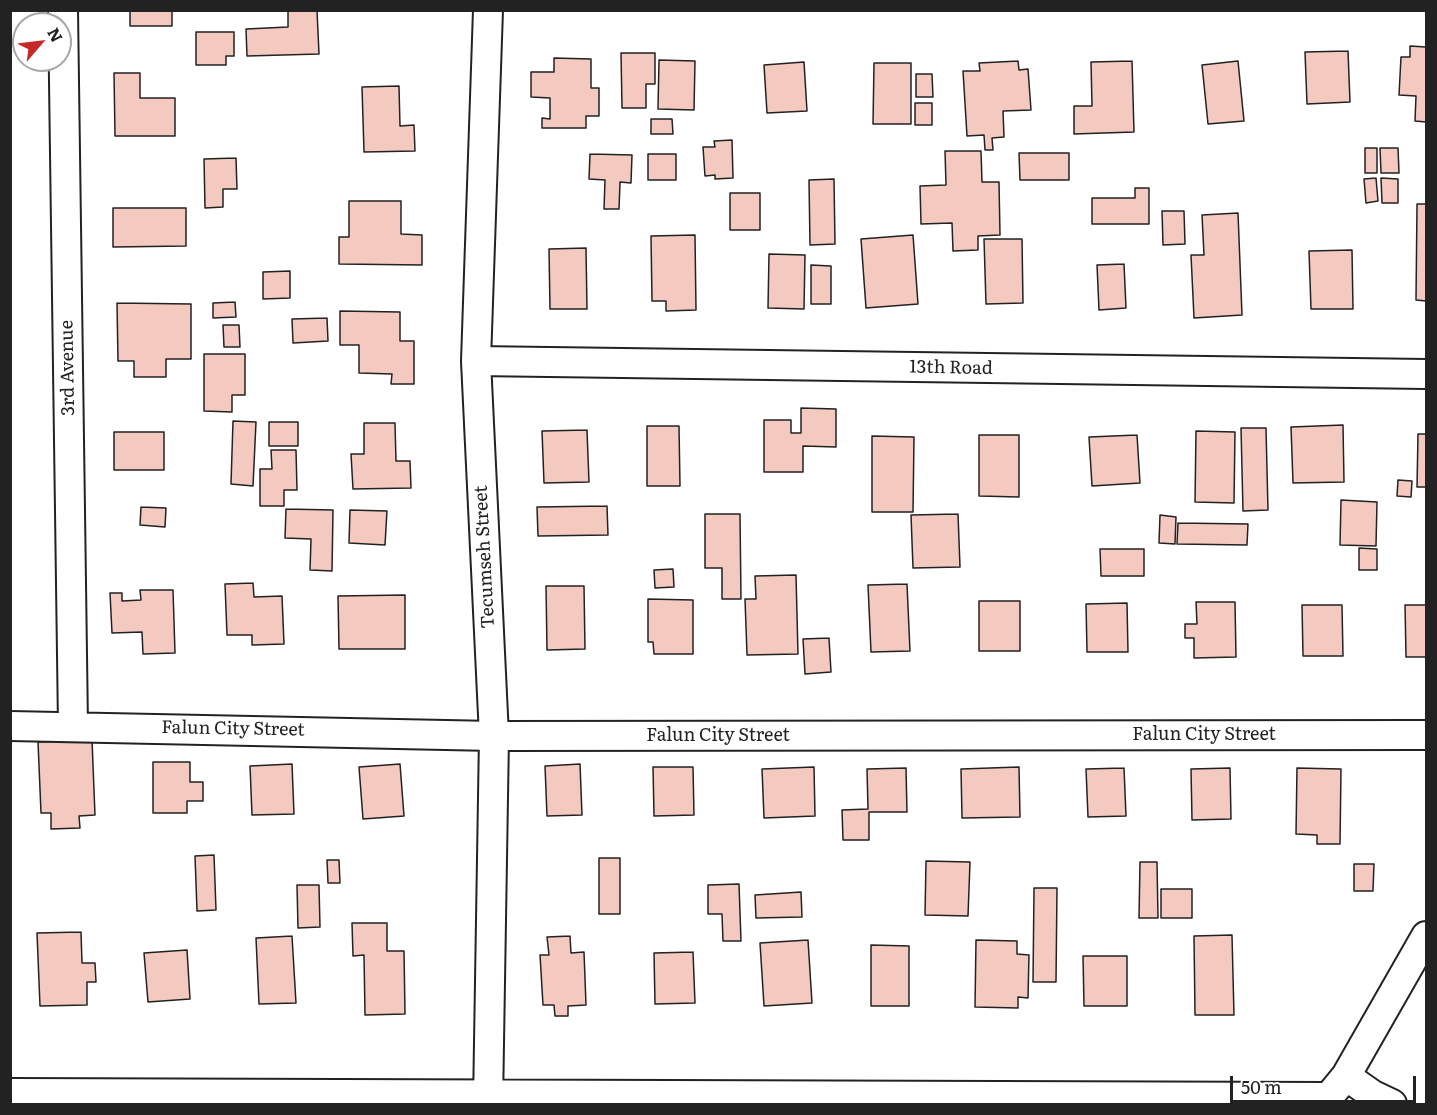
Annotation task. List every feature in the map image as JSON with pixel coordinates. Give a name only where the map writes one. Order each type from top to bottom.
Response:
[{"type":"street","name":"3rd Avenue","points":[[63,10],[73,726]]},
{"type":"street","name":"Tecumseh Street","points":[[488,10],[476,361],[494,736],[488,1100]]},
{"type":"street","name":"13th Road","points":[[476,361],[1426,374]]},
{"type":"street","name":"Falun City Street","points":[[10,726],[494,736],[1426,735]]},
{"type":"street","points":[[10,1093],[488,1100],[1325,1101],[1346,1076],[1426,936]]},
{"type":"street","points":[[1346,1076],[1372,1095],[1392,1104]]},
{"type":"building","points":[[130,10],[172,10],[172,26],[130,26]]},
{"type":"building","points":[[288,10],[317,10],[319,54],[247,56],[246,29],[288,27]]},
{"type":"building","points":[[196,32],[234,32],[234,56],[226,56],[226,65],[196,65]]},
{"type":"building","points":[[1410,46],[1426,47],[1426,122],[1415,121],[1416,96],[1399,95],[1401,57],[1410,57]]},
{"type":"building","points":[[1348,51],[1350,102],[1307,104],[1305,52]]},
{"type":"building","points":[[621,53],[655,53],[655,84],[646,84],[646,108],[622,108]]},
{"type":"building","points":[[554,58],[591,59],[591,88],[599,88],[599,116],[586,116],[586,128],[542,128],[542,118],[550,119],[550,98],[531,97],[531,72],[554,72]]},
{"type":"building","points":[[659,60],[695,61],[694,110],[658,109]]},
{"type":"building","points":[[1018,61],[1019,70],[1028,69],[1031,110],[1003,111],[1004,137],[992,138],[993,150],[985,150],[984,135],[967,136],[963,71],[980,71],[979,63]]},
{"type":"building","points":[[1132,61],[1134,132],[1074,134],[1074,106],[1092,106],[1091,62]]},
{"type":"building","points":[[1238,61],[1244,121],[1208,124],[1202,65]]},
{"type":"building","points":[[804,62],[807,111],[767,113],[764,65]]},
{"type":"building","points":[[874,63],[911,63],[911,124],[873,124]]},
{"type":"building","points":[[114,73],[140,73],[140,98],[175,98],[175,136],[115,136]]},
{"type":"building","points":[[916,74],[932,74],[933,97],[916,97]]},
{"type":"building","points":[[399,86],[400,126],[414,125],[415,151],[364,152],[362,87]]},
{"type":"building","points":[[915,103],[932,103],[932,125],[915,125]]},
{"type":"building","points":[[651,119],[672,119],[673,134],[651,134]]},
{"type":"building","points":[[732,140],[733,178],[715,179],[715,175],[705,176],[703,147],[715,147],[714,141]]},
{"type":"building","points":[[1365,148],[1377,148],[1377,173],[1365,173]]},
{"type":"building","points":[[1380,148],[1398,148],[1399,173],[1381,173]]},
{"type":"building","points":[[945,151],[981,151],[982,182],[999,182],[1000,235],[978,236],[978,250],[953,251],[952,223],[921,224],[920,186],[946,185]]},
{"type":"building","points":[[1019,153],[1069,153],[1069,180],[1020,180]]},
{"type":"building","points":[[590,154],[632,155],[631,183],[620,182],[619,209],[604,209],[605,180],[589,179]]},
{"type":"building","points":[[648,154],[676,154],[676,180],[648,180]]},
{"type":"building","points":[[236,158],[237,189],[223,189],[223,207],[205,208],[204,159]]},
{"type":"building","points":[[1376,178],[1378,201],[1366,203],[1364,179]]},
{"type":"building","points":[[1381,178],[1398,179],[1398,203],[1382,203]]},
{"type":"building","points":[[834,179],[835,244],[810,245],[809,180]]},
{"type":"building","points":[[1135,188],[1149,188],[1149,224],[1092,224],[1092,198],[1135,198]]},
{"type":"building","points":[[730,193],[760,193],[760,230],[730,230]]},
{"type":"building","points":[[349,201],[401,201],[401,234],[422,235],[422,265],[339,264],[339,237],[349,237]]},
{"type":"building","points":[[1417,204],[1426,204],[1426,301],[1416,300]]},
{"type":"building","points":[[113,208],[186,208],[186,246],[113,247]]},
{"type":"building","points":[[1162,211],[1184,211],[1185,244],[1163,245]]},
{"type":"building","points":[[1238,213],[1242,315],[1194,318],[1191,255],[1204,255],[1202,215]]},
{"type":"building","points":[[695,235],[696,310],[666,311],[666,301],[652,301],[651,236]]},
{"type":"building","points":[[913,235],[918,304],[866,308],[861,239]]},
{"type":"building","points":[[984,239],[1022,239],[1023,303],[986,304]]},
{"type":"building","points":[[586,248],[587,309],[550,309],[549,249]]},
{"type":"building","points":[[1352,250],[1353,309],[1311,309],[1309,251]]},
{"type":"building","points":[[769,254],[805,255],[804,309],[768,308]]},
{"type":"building","points":[[1124,264],[1126,308],[1099,310],[1097,265]]},
{"type":"building","points":[[811,265],[831,266],[831,304],[811,304]]},
{"type":"building","points":[[290,271],[290,298],[263,299],[263,272]]},
{"type":"building","points":[[235,302],[236,317],[213,318],[213,303]]},
{"type":"building","points":[[117,303],[191,304],[191,359],[166,359],[166,377],[134,377],[134,361],[118,361]]},
{"type":"building","points":[[340,311],[400,312],[400,341],[414,341],[414,384],[391,384],[392,374],[359,373],[359,345],[340,345]]},
{"type":"building","points":[[327,318],[328,341],[293,343],[292,319]]},
{"type":"building","points":[[223,325],[239,325],[240,347],[224,347]]},
{"type":"building","points":[[204,354],[245,354],[245,395],[232,395],[232,412],[204,411]]},
{"type":"building","points":[[801,408],[836,409],[836,447],[803,446],[803,472],[764,472],[764,420],[791,420],[791,433],[801,433]]},
{"type":"building","points":[[233,421],[256,422],[253,486],[231,484]]},
{"type":"building","points":[[269,422],[298,422],[298,446],[269,446]]},
{"type":"building","points":[[364,423],[395,423],[396,461],[410,461],[411,488],[353,489],[351,454],[364,454]]},
{"type":"building","points":[[1343,425],[1344,482],[1293,483],[1291,427]]},
{"type":"building","points":[[647,426],[679,426],[680,486],[647,486]]},
{"type":"building","points":[[1241,428],[1266,428],[1268,510],[1243,511]]},
{"type":"building","points":[[587,430],[589,482],[544,483],[542,431]]},
{"type":"building","points":[[1196,431],[1235,432],[1234,503],[1195,502]]},
{"type":"building","points":[[114,432],[164,432],[164,470],[114,470]]},
{"type":"building","points":[[1418,434],[1426,434],[1426,487],[1417,487]]},
{"type":"building","points":[[979,435],[1019,435],[1019,497],[979,496]]},
{"type":"building","points":[[1137,435],[1140,483],[1092,486],[1089,437]]},
{"type":"building","points":[[872,436],[914,437],[913,512],[872,512]]},
{"type":"building","points":[[271,450],[296,450],[297,490],[284,490],[284,506],[260,506],[260,469],[272,469]]},
{"type":"building","points":[[1398,480],[1412,481],[1411,497],[1397,496]]},
{"type":"building","points":[[1341,500],[1377,502],[1376,546],[1340,545]]},
{"type":"building","points":[[607,506],[608,535],[538,536],[537,507]]},
{"type":"building","points":[[141,507],[166,508],[165,527],[140,525]]},
{"type":"building","points":[[286,509],[333,510],[332,571],[310,570],[311,539],[285,538]]},
{"type":"building","points":[[350,510],[387,511],[385,545],[349,543]]},
{"type":"building","points":[[705,514],[740,514],[741,599],[722,599],[722,568],[705,568]]},
{"type":"building","points":[[958,514],[960,567],[913,568],[911,515]]},
{"type":"building","points":[[1160,515],[1176,517],[1175,544],[1159,543]]},
{"type":"building","points":[[1178,523],[1248,524],[1247,545],[1177,544]]},
{"type":"building","points":[[1359,548],[1377,549],[1377,570],[1359,570]]},
{"type":"building","points":[[1100,549],[1144,549],[1144,576],[1101,576]]},
{"type":"building","points":[[673,569],[674,587],[655,588],[654,570]]},
{"type":"building","points":[[796,575],[798,654],[747,655],[745,599],[756,599],[755,576]]},
{"type":"building","points":[[253,583],[254,597],[282,596],[284,644],[252,645],[252,635],[227,635],[225,584]]},
{"type":"building","points":[[907,584],[910,651],[871,652],[868,585]]},
{"type":"building","points":[[546,586],[584,586],[585,649],[547,650]]},
{"type":"building","points":[[140,590],[173,590],[175,653],[143,654],[142,632],[112,633],[110,593],[122,593],[122,601],[141,600]]},
{"type":"building","points":[[405,595],[405,649],[339,649],[338,596]]},
{"type":"building","points":[[648,599],[693,600],[693,654],[654,654],[653,642],[648,642]]},
{"type":"building","points":[[979,601],[1020,601],[1020,651],[979,651]]},
{"type":"building","points":[[1196,602],[1235,602],[1236,657],[1194,658],[1194,638],[1185,638],[1185,624],[1197,624]]},
{"type":"building","points":[[1127,603],[1128,652],[1087,652],[1086,604]]},
{"type":"building","points":[[1302,605],[1342,605],[1343,656],[1303,656]]},
{"type":"building","points":[[1405,605],[1426,605],[1426,657],[1406,657]]},
{"type":"building","points":[[829,638],[831,672],[805,674],[803,639]]},
{"type":"building","points":[[92,740],[95,815],[79,816],[80,828],[51,829],[51,813],[41,813],[38,742]]},
{"type":"building","points":[[153,762],[190,762],[190,782],[203,782],[203,801],[187,801],[187,813],[153,813]]},
{"type":"building","points":[[292,764],[294,814],[252,815],[250,766]]},
{"type":"building","points":[[400,764],[404,816],[363,819],[359,767]]},
{"type":"building","points":[[580,764],[582,815],[547,816],[545,766]]},
{"type":"building","points":[[653,767],[693,767],[694,815],[654,816]]},
{"type":"building","points":[[814,767],[815,816],[764,818],[762,769]]},
{"type":"building","points":[[1019,767],[1020,817],[962,818],[961,769]]},
{"type":"building","points":[[906,768],[907,812],[869,812],[869,840],[843,840],[842,810],[868,809],[867,769]]},
{"type":"building","points":[[1124,768],[1126,816],[1088,817],[1086,769]]},
{"type":"building","points":[[1230,768],[1231,819],[1192,820],[1191,769]]},
{"type":"building","points":[[1297,768],[1341,769],[1340,844],[1317,844],[1317,835],[1296,834]]},
{"type":"building","points":[[214,855],[216,910],[197,911],[195,856]]},
{"type":"building","points":[[599,858],[620,858],[620,914],[599,914]]},
{"type":"building","points":[[327,860],[339,860],[340,883],[328,883]]},
{"type":"building","points":[[926,861],[970,862],[968,916],[925,915]]},
{"type":"building","points":[[1140,862],[1157,862],[1158,918],[1139,918]]},
{"type":"building","points":[[1354,864],[1374,864],[1373,891],[1354,891]]},
{"type":"building","points":[[739,884],[741,941],[723,941],[722,914],[708,914],[708,885]]},
{"type":"building","points":[[297,885],[319,885],[320,927],[298,928]]},
{"type":"building","points":[[1034,888],[1057,888],[1056,982],[1033,982]]},
{"type":"building","points":[[1161,889],[1192,889],[1192,918],[1161,918]]},
{"type":"building","points":[[801,892],[802,917],[756,918],[755,895]]},
{"type":"building","points":[[352,923],[387,923],[387,951],[404,951],[405,1014],[365,1015],[364,955],[353,956]]},
{"type":"building","points":[[81,932],[82,963],[95,963],[96,982],[87,982],[87,1005],[40,1006],[37,933]]},
{"type":"building","points":[[1232,935],[1234,1015],[1195,1015],[1194,936]]},
{"type":"building","points":[[292,936],[296,1003],[259,1004],[256,938]]},
{"type":"building","points":[[570,936],[571,953],[584,952],[586,1005],[568,1006],[568,1016],[555,1016],[554,1005],[543,1005],[540,955],[549,955],[547,937]]},
{"type":"building","points":[[808,940],[812,1003],[764,1006],[760,943]]},
{"type":"building","points":[[976,940],[1017,941],[1017,954],[1029,955],[1028,998],[1018,997],[1018,1008],[975,1007]]},
{"type":"building","points":[[871,945],[909,946],[909,1006],[871,1006]]},
{"type":"building","points":[[187,950],[190,999],[148,1002],[144,953]]},
{"type":"building","points":[[693,952],[695,1003],[655,1004],[654,953]]},
{"type":"building","points":[[1083,956],[1127,956],[1127,1006],[1084,1006]]}]
